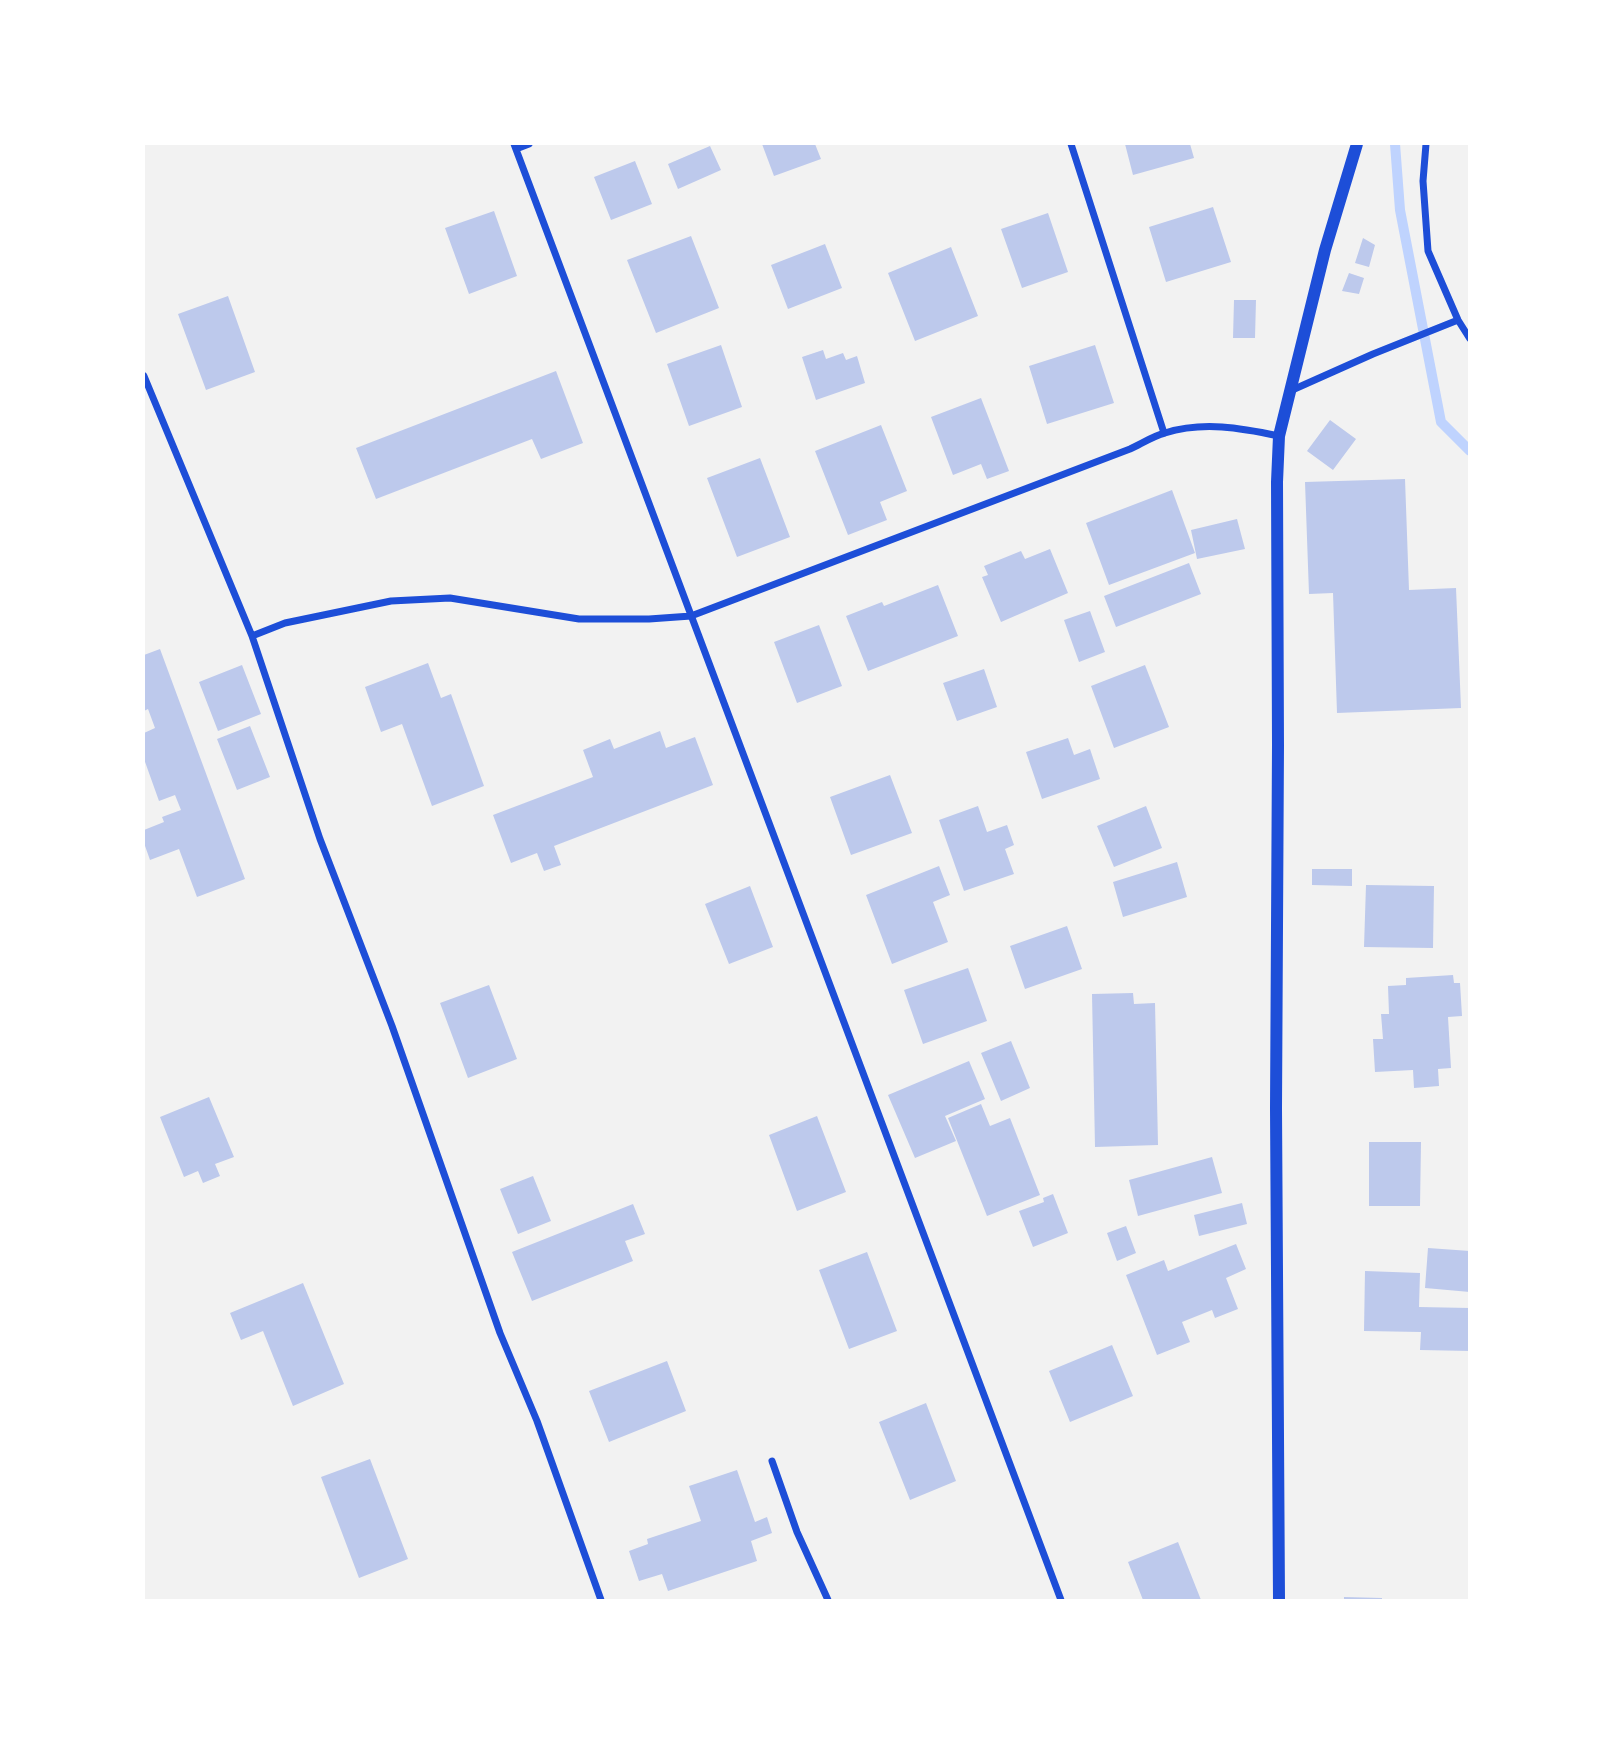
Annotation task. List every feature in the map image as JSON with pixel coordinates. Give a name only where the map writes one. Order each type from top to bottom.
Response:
[{"type":"street","points":[[529,144],[515,146],[1061,1601]]},
{"type":"street","points":[[1071,144],[1164,433]]},
{"type":"street","points":[[1279,1601],[1276,1121],[1279,436],[1325,250],[1357,144]]},
{"type":"street","points":[[1426,144],[1423,181],[1428,251],[1469,339]]},
{"type":"street","points":[[1289,391],[1458,320]]},
{"type":"street","points":[[144,376],[252,636],[320,839],[392,1027],[500,1333],[537,1421],[601,1601]]},
{"type":"street","points":[[252,636],[285,623],[338,611],[391,601],[450,598],[579,619],[691,616],[1130,449],[1164,433],[1190,427],[1212,426],[1279,436]]},
{"type":"street","points":[[772,1461],[797,1532],[828,1601]]},
{"type":"building","points":[[762,144],[815,144],[821,159],[774,176]]},
{"type":"building","points":[[1125,144],[1190,144],[1194,158],[1133,175]]},
{"type":"building","points":[[710,146],[721,170],[678,189],[668,164]]},
{"type":"building","points":[[635,161],[652,204],[611,220],[594,177]]},
{"type":"building","points":[[1213,207],[1231,262],[1166,282],[1149,227]]},
{"type":"building","points":[[494,211],[517,276],[469,294],[445,228]]},
{"type":"building","points":[[1048,213],[1068,272],[1022,288],[1001,229]]},
{"type":"building","points":[[691,236],[719,308],[656,333],[627,260]]},
{"type":"building","points":[[1363,238],[1375,245],[1369,267],[1355,263]]},
{"type":"building","points":[[825,244],[842,288],[788,309],[771,265]]},
{"type":"building","points":[[951,247],[978,316],[915,341],[888,273]]},
{"type":"building","points":[[1349,273],[1364,278],[1359,294],[1342,291]]},
{"type":"building","points":[[228,296],[255,372],[206,390],[178,314]]},
{"type":"building","points":[[1234,300],[1256,300],[1255,338],[1233,338]]},
{"type":"building","points":[[721,345],[742,407],[689,426],[667,364]]},
{"type":"building","points":[[1095,345],[1114,403],[1047,424],[1029,366]]},
{"type":"building","points":[[823,350],[826,359],[843,353],[846,360],[857,356],[865,383],[816,400],[802,357]]},
{"type":"building","points":[[556,371],[583,443],[541,459],[532,439],[376,499],[356,448]]},
{"type":"building","points":[[981,398],[1009,471],[987,479],[981,464],[953,475],[931,417]]},
{"type":"building","points":[[1330,420],[1356,439],[1333,470],[1307,451]]},
{"type":"building","points":[[881,425],[907,491],[880,502],[887,520],[848,535],[815,451]]},
{"type":"building","points":[[760,458],[790,537],[737,557],[707,478]]},
{"type":"building","points":[[1405,479],[1409,590],[1456,588],[1461,708],[1337,713],[1333,593],[1309,594],[1305,482]]},
{"type":"building","points":[[1172,490],[1195,553],[1109,585],[1086,523]]},
{"type":"building","points":[[1237,519],[1245,549],[1197,559],[1191,530]]},
{"type":"building","points":[[1050,549],[1068,593],[1001,622],[982,577],[988,575],[984,566],[1021,551],[1025,559]]},
{"type":"building","points":[[1189,563],[1201,594],[1116,627],[1104,596]]},
{"type":"building","points":[[938,585],[958,636],[868,671],[846,616],[882,602],[884,606]]},
{"type":"building","points":[[1090,611],[1105,652],[1079,662],[1064,620]]},
{"type":"building","points":[[819,625],[842,686],[797,703],[774,642]]},
{"type":"building","points":[[160,649],[245,879],[197,897],[179,849],[150,860],[144,843],[144,830],[164,822],[162,817],[181,810],[175,795],[159,801],[144,759],[144,733],[155,728],[148,709],[144,711],[144,655]]},
{"type":"building","points":[[428,663],[441,698],[451,694],[484,786],[432,806],[402,724],[381,732],[365,687]]},
{"type":"building","points":[[242,665],[261,714],[218,731],[199,682]]},
{"type":"building","points":[[1145,665],[1169,727],[1114,748],[1091,686]]},
{"type":"building","points":[[984,669],[997,707],[957,721],[943,683]]},
{"type":"building","points":[[250,726],[270,777],[237,790],[217,739]]},
{"type":"building","points":[[660,731],[666,748],[695,737],[713,785],[554,846],[561,865],[544,871],[537,853],[511,863],[493,815],[593,777],[583,750],[610,739],[614,749]]},
{"type":"building","points":[[1068,738],[1074,755],[1090,749],[1100,779],[1042,799],[1026,752]]},
{"type":"building","points":[[890,775],[912,833],[851,855],[830,797]]},
{"type":"building","points":[[978,806],[987,832],[1007,825],[1014,845],[1005,849],[1014,874],[964,891],[939,820]]},
{"type":"building","points":[[1146,806],[1162,848],[1114,867],[1097,826]]},
{"type":"building","points":[[1177,862],[1187,897],[1123,917],[1113,882]]},
{"type":"building","points":[[939,866],[950,895],[933,902],[948,942],[892,964],[866,895]]},
{"type":"building","points":[[1312,869],[1352,869],[1352,886],[1312,885]]},
{"type":"building","points":[[1366,885],[1434,886],[1433,948],[1364,947]]},
{"type":"building","points":[[750,886],[773,947],[729,964],[705,904]]},
{"type":"building","points":[[1067,926],[1082,969],[1025,989],[1010,946]]},
{"type":"building","points":[[968,968],[987,1021],[923,1044],[904,990]]},
{"type":"building","points":[[1453,975],[1454,983],[1460,983],[1462,1016],[1448,1017],[1451,1068],[1438,1069],[1439,1086],[1414,1088],[1413,1070],[1375,1072],[1373,1039],[1383,1039],[1381,1014],[1389,1014],[1388,986],[1406,985],[1406,978]]},
{"type":"building","points":[[489,985],[517,1059],[468,1078],[440,1003]]},
{"type":"building","points":[[1133,993],[1134,1004],[1155,1003],[1158,1145],[1095,1147],[1092,994]]},
{"type":"building","points":[[1011,1041],[1030,1088],[1001,1101],[981,1053]]},
{"type":"building","points":[[969,1061],[985,1099],[945,1116],[956,1141],[915,1158],[888,1095]]},
{"type":"building","points":[[209,1097],[234,1157],[215,1164],[220,1176],[203,1183],[198,1171],[184,1177],[160,1117]]},
{"type":"building","points":[[981,1104],[990,1126],[1010,1118],[1040,1195],[987,1216],[948,1118]]},
{"type":"building","points":[[817,1116],[846,1192],[797,1211],[769,1135]]},
{"type":"building","points":[[1369,1142],[1421,1142],[1420,1206],[1369,1206]]},
{"type":"building","points":[[1212,1157],[1222,1193],[1138,1216],[1129,1180]]},
{"type":"building","points":[[533,1176],[551,1221],[518,1234],[500,1189]]},
{"type":"building","points":[[1053,1194],[1068,1233],[1033,1247],[1019,1211],[1044,1202],[1043,1198]]},
{"type":"building","points":[[1242,1203],[1247,1224],[1199,1236],[1194,1215]]},
{"type":"building","points":[[633,1204],[645,1234],[625,1241],[633,1261],[532,1301],[512,1252]]},
{"type":"building","points":[[1126,1226],[1136,1253],[1117,1261],[1107,1233]]},
{"type":"building","points":[[1236,1244],[1246,1269],[1226,1278],[1238,1309],[1215,1318],[1212,1310],[1182,1322],[1190,1342],[1157,1355],[1126,1275],[1164,1260],[1168,1271]]},
{"type":"building","points":[[1428,1248],[1470,1251],[1470,1292],[1425,1288]]},
{"type":"building","points":[[867,1252],[897,1331],[849,1349],[819,1270]]},
{"type":"building","points":[[1365,1271],[1420,1273],[1419,1307],[1470,1308],[1470,1351],[1420,1350],[1421,1332],[1364,1331]]},
{"type":"building","points":[[303,1283],[344,1384],[293,1406],[263,1331],[241,1340],[230,1313]]},
{"type":"building","points":[[1112,1345],[1133,1396],[1070,1422],[1049,1371]]},
{"type":"building","points":[[667,1361],[686,1411],[609,1442],[589,1391]]},
{"type":"building","points":[[926,1403],[956,1481],[910,1500],[879,1422]]},
{"type":"building","points":[[370,1459],[408,1559],[359,1578],[321,1477]]},
{"type":"building","points":[[737,1470],[755,1522],[767,1517],[772,1533],[751,1541],[757,1561],[668,1591],[662,1574],[639,1581],[629,1551],[648,1544],[647,1539],[701,1521],[689,1486]]},
{"type":"building","points":[[1178,1542],[1201,1600],[1143,1600],[1128,1562]]},
{"type":"building","points":[[1344,1597],[1382,1598],[1382,1600],[1344,1600]]},
{"type":"waterway","points":[[1395,144],[1400,210],[1441,422],[1470,451]]}]
